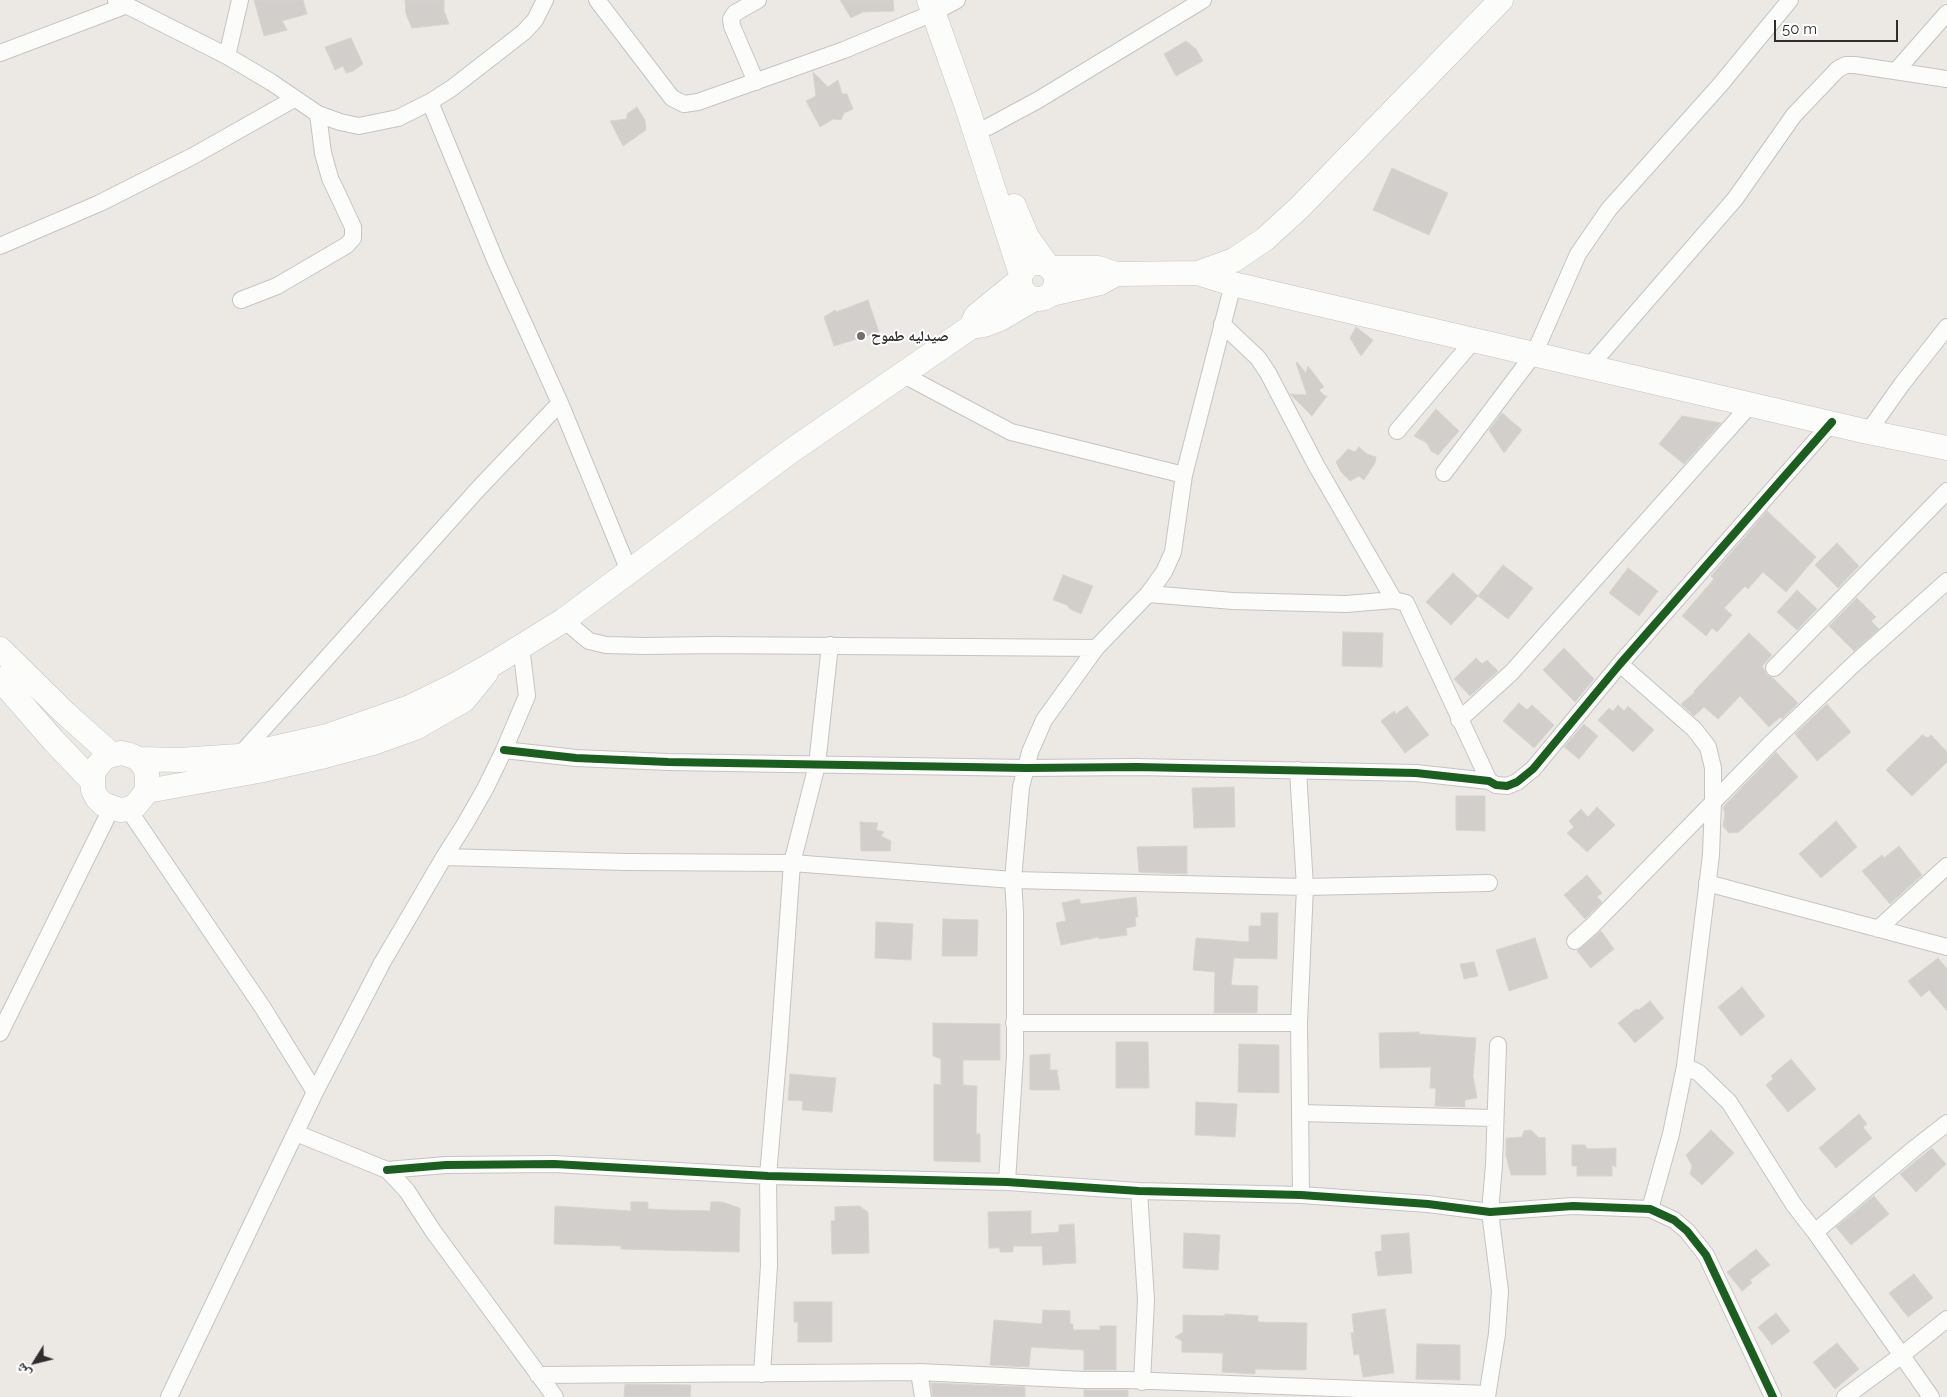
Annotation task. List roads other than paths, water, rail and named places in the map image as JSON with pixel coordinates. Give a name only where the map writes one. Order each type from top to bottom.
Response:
[{"type":"street","points":[[227,56],[240,0]]},
{"type":"street","points":[[0,53],[122,3],[227,56],[271,82],[318,114],[359,126],[398,118],[430,102],[452,88],[524,32],[535,20],[545,0]]},
{"type":"street","points":[[597,0],[672,98],[684,104],[698,102],[844,50],[942,4]]},
{"type":"street","points":[[756,82],[732,26],[731,19],[735,13],[758,0]]},
{"type":"street","points":[[988,127],[1038,100],[1203,0]]},
{"type":"street","points":[[1198,273],[1234,260],[1265,239],[1299,208],[1501,0]]},
{"type":"street","points":[[1444,473],[1534,354],[1578,254],[1609,209],[1720,85],[1790,0]]},
{"type":"street","points":[[942,4],[988,127],[1016,213],[1027,237],[1048,266]]},
{"type":"street","points":[[942,4],[967,107],[1031,287]]},
{"type":"street","points":[[1896,71],[1947,13]]},
{"type":"street","points":[[1589,367],[1735,199],[1794,116],[1827,78],[1838,69],[1846,65],[1947,79]]},
{"type":"street","points":[[0,246],[100,202],[193,156],[294,99]]},
{"type":"street","points":[[430,102],[496,262],[560,403],[629,571]]},
{"type":"street","points":[[241,300],[277,286],[347,245],[353,238],[353,227],[330,178],[323,153],[318,114]]},
{"type":"street","points":[[1031,287],[1029,265],[1035,263],[1048,266],[1098,268],[1116,274],[1198,273],[1233,284],[1832,422],[1868,432],[1947,448]]},
{"type":"street","points":[[138,759],[148,774],[147,791],[136,805],[120,809],[103,804],[93,790],[93,772],[104,758],[112,755],[121,754],[138,759],[179,760],[239,756],[327,736],[410,707],[496,662],[564,620],[791,451],[971,327],[976,316],[1031,287],[1100,283],[1116,274]]},
{"type":"street","points":[[1007,1182],[1015,1056],[1015,912],[1013,880],[1021,787],[1030,752],[1044,720],[1096,648],[1148,594],[1164,572],[1173,552],[1184,475],[1233,284]]},
{"type":"street","points":[[1222,324],[1258,358],[1268,373],[1316,465],[1394,600]]},
{"type":"street","points":[[1868,432],[1947,326]]},
{"type":"street","points":[[1396,431],[1474,340]]},
{"type":"street","points":[[902,374],[1011,432],[1184,475]]},
{"type":"street","points":[[239,756],[473,495],[560,403]]},
{"type":"street","points":[[1459,720],[1512,672],[1751,404]]},
{"type":"street","points":[[504,750],[585,758],[817,765],[1026,768],[1137,767],[1416,773],[1489,781],[1496,785],[1507,786],[1517,782],[1533,769],[1620,664],[1832,422]]},
{"type":"street","points":[[1774,668],[1947,490]]},
{"type":"street","points":[[1574,941],[1592,926],[1713,801],[1855,663],[1947,581]]},
{"type":"street","points":[[1148,594],[1233,601],[1346,604],[1394,600],[1406,603],[1489,781]]},
{"type":"street","points":[[564,620],[589,641],[606,645],[1096,648]]},
{"type":"street","points":[[762,1374],[769,1265],[768,1176],[792,863],[817,765],[830,645]]},
{"type":"street","points":[[170,1397],[315,1092],[382,963],[485,789],[504,750],[527,696],[521,646]]},
{"type":"street","points":[[0,649],[65,713],[112,755]]},
{"type":"street","points":[[147,791],[325,756],[382,740],[415,728],[464,700],[496,662]]},
{"type":"street","points":[[1620,664],[1694,729],[1706,743],[1711,753],[1713,801],[1708,883],[1685,1066],[1671,1134],[1650,1209]]},
{"type":"street","points":[[0,679],[52,740],[92,781]]},
{"type":"street","points":[[1298,770],[1305,887],[1299,1024],[1301,1195]]},
{"type":"street","points":[[0,1033],[120,809]]},
{"type":"street","points":[[120,809],[263,1008],[315,1092]]},
{"type":"street","points":[[444,857],[626,862],[792,863],[1013,880],[1305,887],[1489,883]]},
{"type":"street","points":[[1878,929],[1947,866]]},
{"type":"street","points":[[1708,883],[1947,947]]},
{"type":"street","points":[[1014,1023],[1299,1024]]},
{"type":"street","points":[[538,1375],[919,1372],[1142,1382],[1166,1389],[1487,1396],[1497,1334],[1500,1291],[1490,1212],[1494,1165],[1498,1045]]},
{"type":"street","points":[[1685,1066],[1699,1073],[1729,1102],[1794,1205],[1816,1232],[1930,1397]]},
{"type":"street","points":[[1300,1113],[1495,1118]]},
{"type":"street","points":[[1816,1232],[1947,1123]]},
{"type":"street","points":[[296,1132],[387,1170],[407,1191],[433,1231],[555,1397]]},
{"type":"street","points":[[387,1170],[446,1165],[554,1164],[768,1176],[1007,1182],[1140,1191],[1301,1195],[1428,1204],[1490,1212],[1573,1206],[1650,1209],[1674,1220],[1687,1231],[1706,1255],[1773,1397]]},
{"type":"street","points":[[1140,1191],[1146,1300],[1142,1382]]},
{"type":"street","points":[[1845,1397],[1947,1319]]},
{"type":"street","points":[[919,1372],[923,1397]]},
{"type":"place","name":"صيدليه طموح","points":[[861,336]]}]
